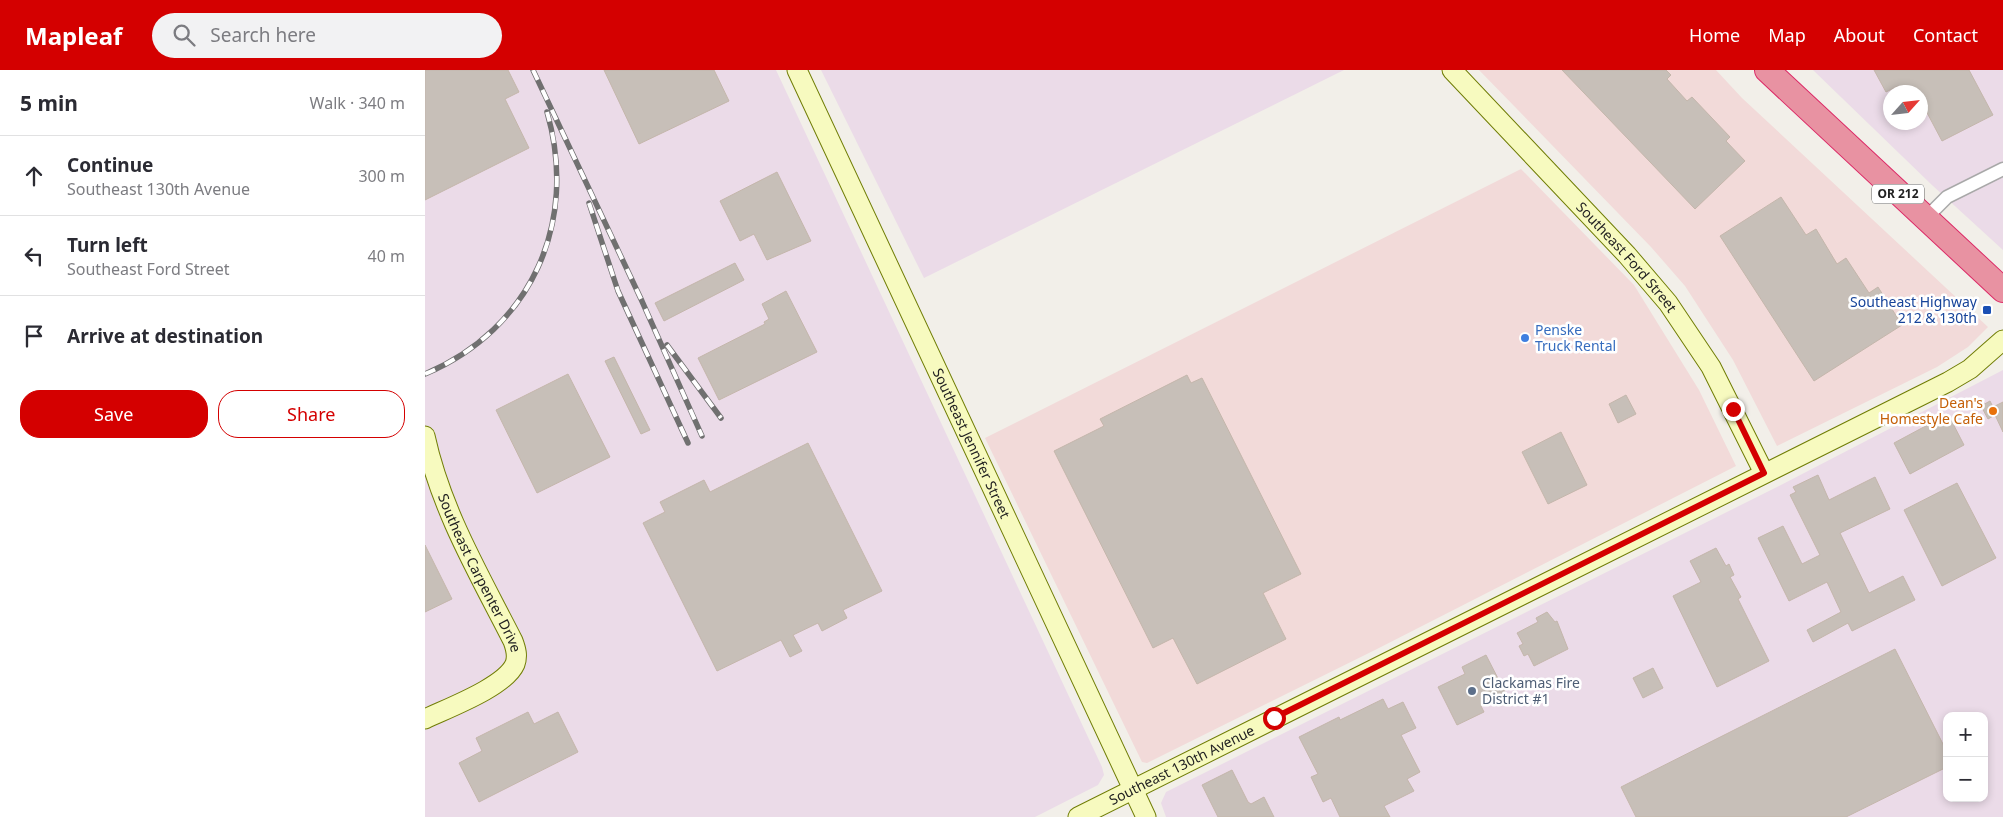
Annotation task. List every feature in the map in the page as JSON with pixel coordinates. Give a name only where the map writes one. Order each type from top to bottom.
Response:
[{"type":"highway","name":"OR 212","points":[[1767,70],[2003,290]]},
{"type":"street","name":"Southeast Jennifer Street","points":[[797,70],[1146,817]]},
{"type":"street","name":"Southeast Ford Street","points":[[1452,70],[1621,248],[1669,303],[1711,367],[1764,473]]},
{"type":"street","points":[[1925,219],[1947,197],[2003,169]]},
{"type":"street","name":"Southeast 130th Avenue","points":[[1077,817],[1954,379],[1983,359],[2003,340]]},
{"type":"street","name":"Southeast Carpenter Drive","points":[[425,436],[449,513],[472,564],[513,641],[517,655],[512,668],[499,681],[425,719]]},
{"type":"shaded area","points":[[425,70],[776,70],[1102,767],[1104,775],[1098,785],[1035,817],[425,817]]},
{"type":"shaded area","points":[[821,70],[1344,70],[924,278]]},
{"type":"shaded area","points":[[1479,70],[1716,70],[1742,98],[1988,327],[1968,347],[1937,367],[1777,446],[1733,360],[1685,286],[1651,247]]},
{"type":"shaded area","points":[[1813,70],[2003,70],[2003,250],[1932,185]]},
{"type":"shaded area","points":[[1521,169],[1634,285],[1699,390],[1736,466],[1377,649],[1147,763],[1142,762],[985,438]]},
{"type":"shaded area","points":[[2003,370],[2003,817],[1166,817],[1161,803],[1166,792],[1779,486]]},
{"type":"building","points":[[425,70],[508,70],[519,92],[505,99],[529,148],[425,200]]},
{"type":"building","points":[[604,70],[714,70],[729,101],[639,144]]},
{"type":"building","points":[[1562,70],[1666,70],[1671,75],[1667,79],[1687,101],[1692,97],[1730,137],[1726,141],[1745,161],[1695,209]]},
{"type":"building","points":[[1874,70],[1969,70],[1993,115],[1942,141],[1928,115],[1928,85],[1883,86]]},
{"type":"building","points":[[777,172],[811,241],[767,260],[754,234],[740,241],[720,201]]},
{"type":"building","points":[[1781,197],[1806,235],[1816,229],[1837,264],[1846,258],[1869,293],[1878,287],[1902,325],[1814,381],[1720,236]]},
{"type":"building","points":[[735,263],[744,280],[664,321],[655,303]]},
{"type":"building","points":[[786,291],[817,352],[719,400],[698,358],[765,324],[764,322],[769,319],[762,304]]},
{"type":"building","points":[[614,357],[650,430],[641,434],[605,361]]},
{"type":"building","points":[[568,374],[610,457],[537,493],[496,410]]},
{"type":"building","points":[[1187,375],[1191,383],[1202,378],[1301,574],[1263,593],[1286,639],[1197,684],[1173,638],[1153,648],[1054,451],[1104,426],[1100,419]]},
{"type":"building","points":[[1626,395],[1636,414],[1618,423],[1609,404]]},
{"type":"building","name":"Dean's Homestyle Cafe","points":[[1990,401],[1993,407],[2003,402],[2003,432],[1995,415],[1988,419],[1981,406]]},
{"type":"building","points":[[1948,414],[1964,445],[1910,474],[1894,443]]},
{"type":"building","points":[[1561,432],[1587,485],[1548,504],[1522,452]]},
{"type":"building","points":[[808,443],[882,591],[843,610],[847,618],[822,631],[818,623],[793,635],[802,651],[790,657],[781,640],[717,671],[643,523],[665,512],[660,502],[704,480],[710,492]]},
{"type":"building","points":[[1818,475],[1829,500],[1875,477],[1890,509],[1840,533],[1869,593],[1903,576],[1915,600],[1852,631],[1848,623],[1813,642],[1807,630],[1841,612],[1827,582],[1789,601],[1758,538],[1783,526],[1802,564],[1820,555],[1790,495],[1796,492],[1793,487]]},
{"type":"building","points":[[1957,483],[1996,558],[1942,586],[1904,510]]},
{"type":"building","points":[[425,545],[452,599],[425,612]]},
{"type":"building","points":[[1716,548],[1726,566],[1729,564],[1734,575],[1730,577],[1741,597],[1738,599],[1769,661],[1717,687],[1673,596],[1701,582],[1690,561]]},
{"type":"building","points":[[1547,612],[1555,622],[1557,621],[1568,649],[1534,666],[1528,654],[1524,656],[1519,646],[1523,644],[1517,633],[1538,622],[1536,618]]},
{"type":"building","points":[[1895,649],[1943,744],[1943,769],[1846,817],[1636,817],[1621,787]]},
{"type":"building","name":"Clackamas Fire District #1","points":[[1486,655],[1506,694],[1481,706],[1484,712],[1457,725],[1438,687],[1465,674],[1462,667]]},
{"type":"building","points":[[1653,668],[1663,688],[1643,698],[1633,678]]},
{"type":"building","points":[[1383,699],[1388,709],[1403,702],[1416,728],[1401,735],[1420,772],[1407,779],[1414,791],[1384,806],[1390,817],[1340,817],[1331,798],[1323,802],[1311,777],[1318,774],[1299,737],[1339,717],[1340,720]]},
{"type":"building","points":[[528,712],[534,724],[558,712],[578,752],[479,802],[459,763],[482,751],[476,738]]},
{"type":"building","points":[[1232,770],[1248,802],[1251,804],[1264,797],[1274,817],[1218,817],[1202,785]]},
{"type":"railway","points":[[533,70],[641,299],[702,436]]},
{"type":"railway","points":[[425,374],[462,354],[493,330],[519,301],[538,268],[550,232],[556,193],[555,153],[547,112]]},
{"type":"railway","points":[[589,203],[618,291],[688,443]]},
{"type":"railway","points":[[667,345],[721,418]]},
{"type":"place","name":"Southeast Highway 212 & 130th","points":[[1987,310]]},
{"type":"place","name":"Penske Truck Rental","points":[[1525,338]]},
{"type":"place","name":"Dean's Homestyle Cafe","points":[[1993,411]]},
{"type":"place","name":"Clackamas Fire District #1","points":[[1472,691]]},
{"type":"route","points":[[1274,718],[1764,473],[1733,409]]}]
